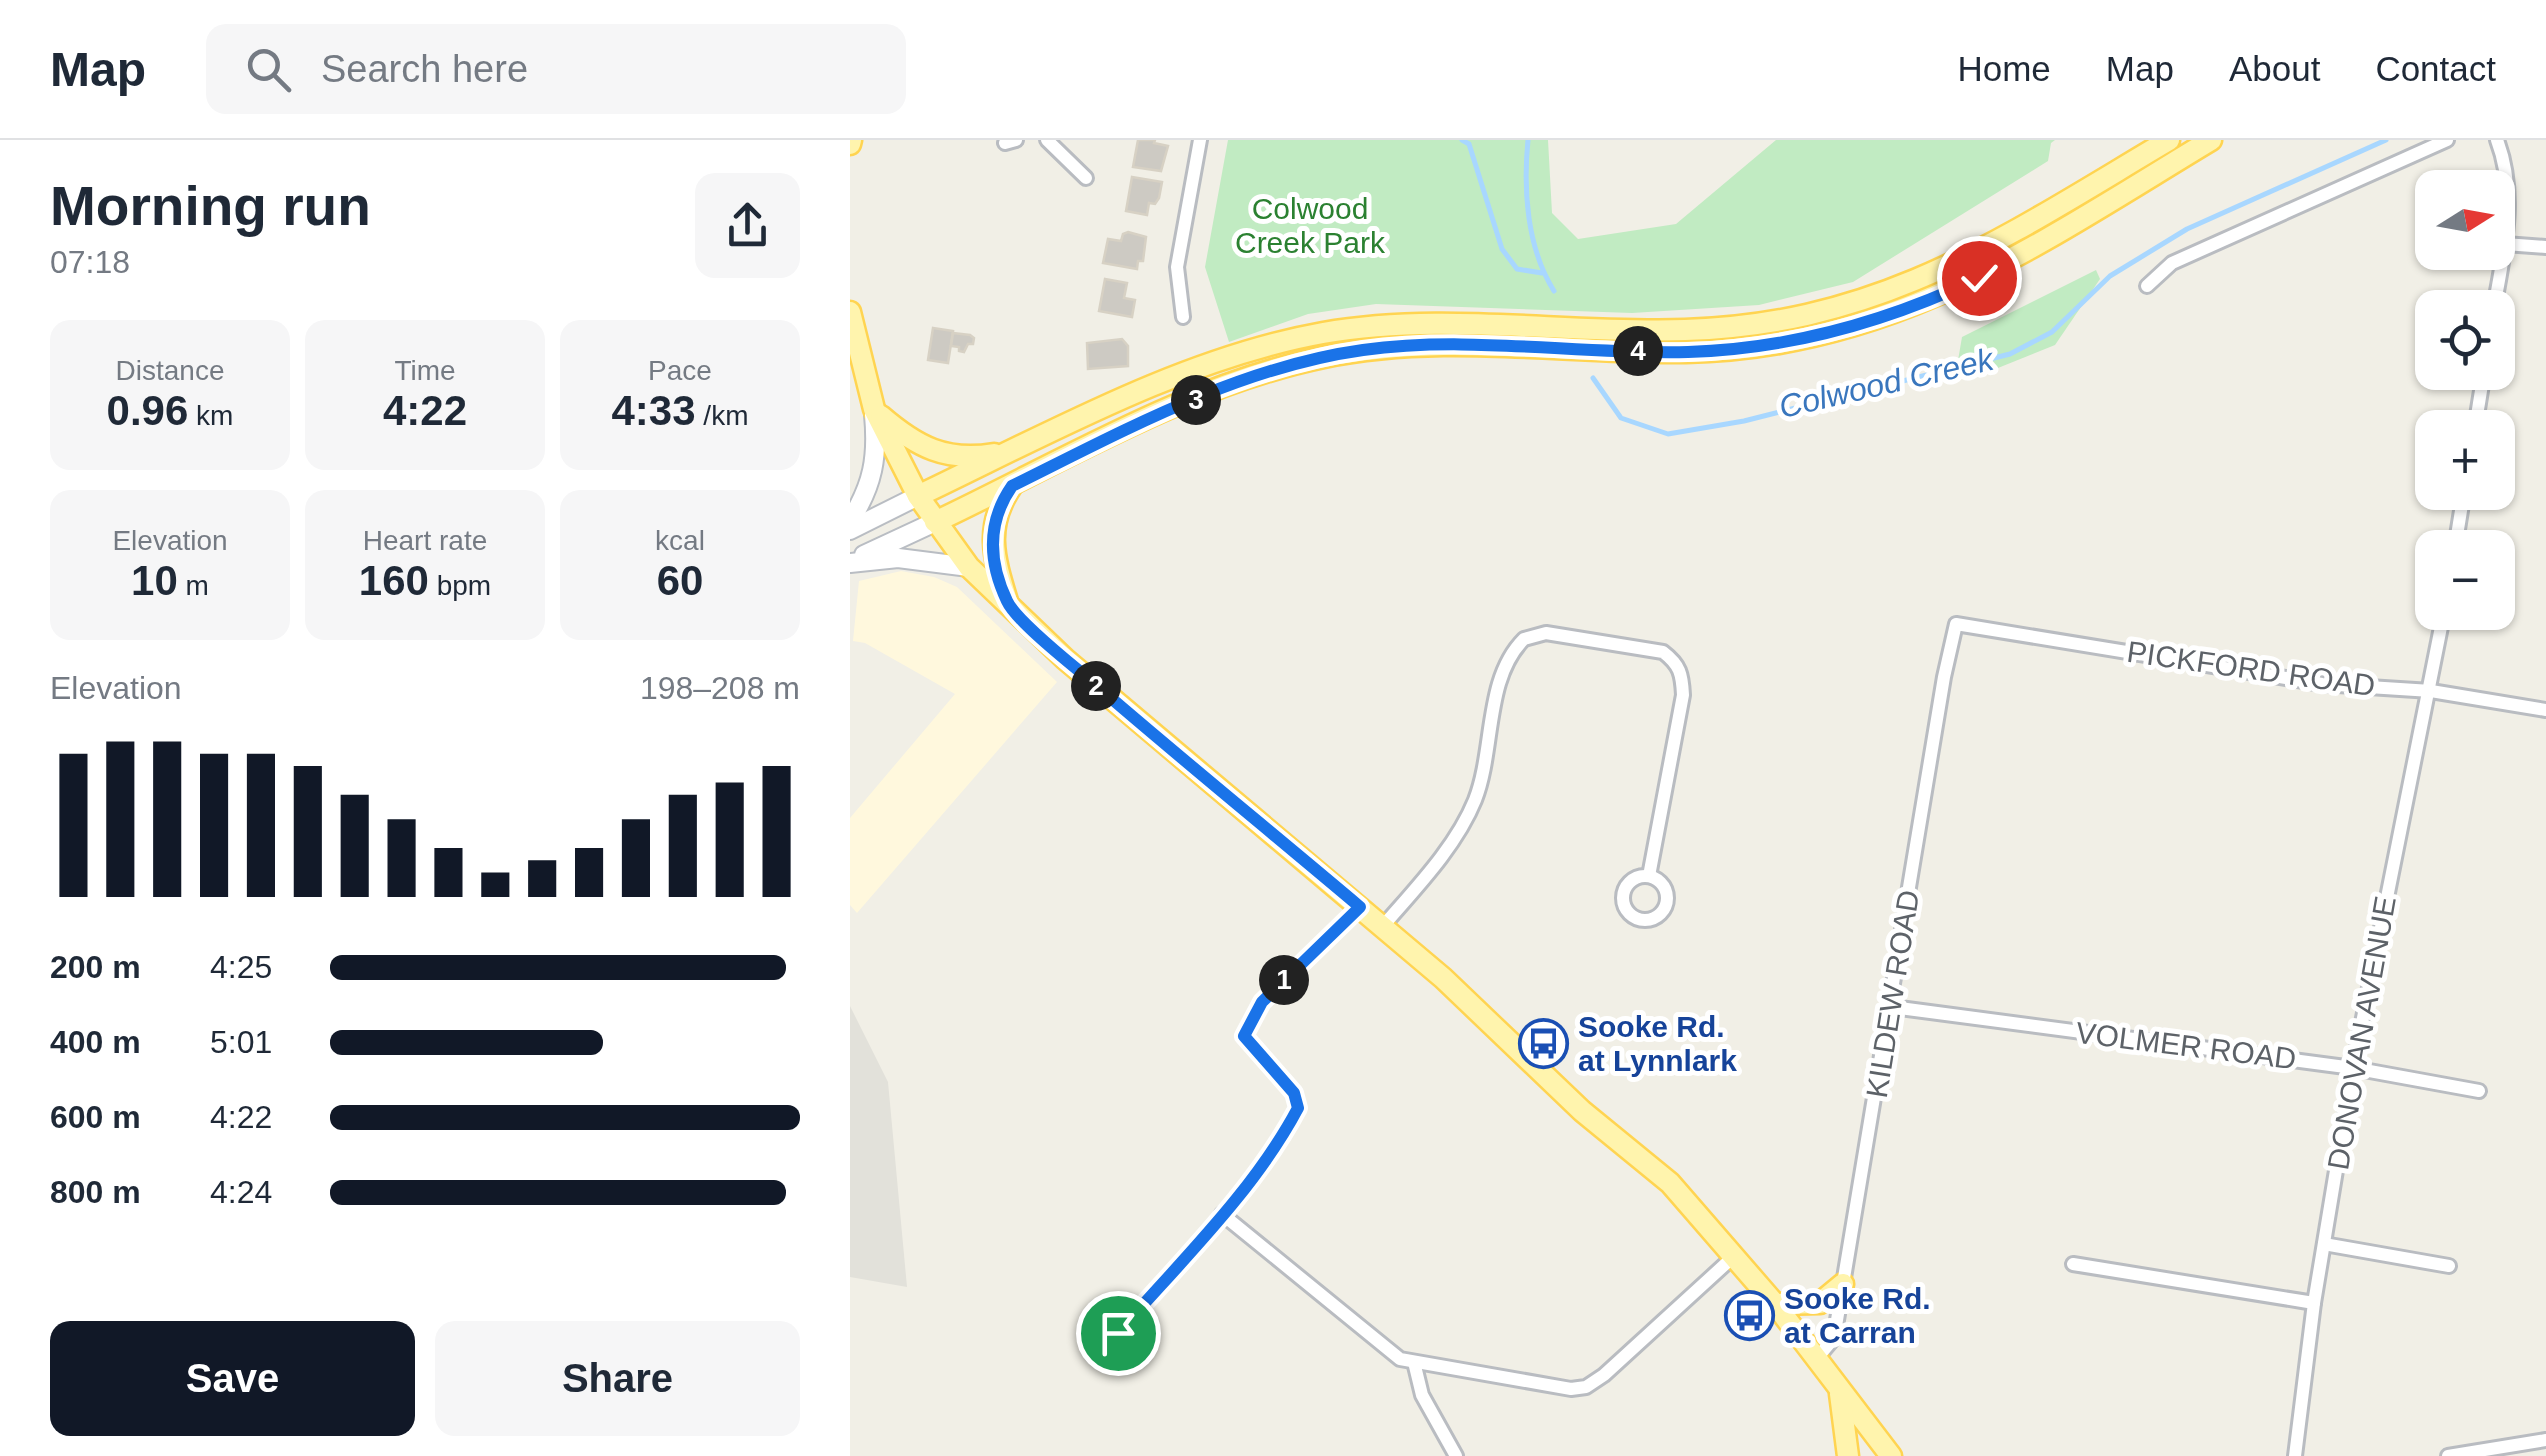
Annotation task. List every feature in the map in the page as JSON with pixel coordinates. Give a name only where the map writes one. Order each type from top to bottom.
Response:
[{"type":"main road","points":[[850,530],[1187,372],[1277,343],[1324,333],[1462,322],[1683,330],[1744,326],[1816,314],[1894,292],[1987,249],[2169,140]]},
{"type":"main road","points":[[850,562],[1228,386],[1289,366],[1360,350],[1444,344],[1686,352],[1776,344],[1866,324],[1979,278],[2211,140]]},
{"type":"main road","points":[[850,312],[874,409],[918,496],[969,567],[1126,711],[1383,926],[1582,1111],[1670,1183],[1775,1304],[1891,1456]]},
{"type":"main road","points":[[874,409],[916,444],[938,454],[975,456],[1025,446]]},
{"type":"main road","points":[[850,521],[864,501],[874,472],[874,409]]},
{"type":"main road","points":[[1008,604],[992,555],[992,530],[999,504],[1012,486]]},
{"type":"main road","points":[[850,562],[898,558],[969,567]]},
{"type":"main road","points":[[1775,1304],[1820,1303],[1842,1284]]},
{"type":"main road","points":[[1838,1387],[1848,1456]]},
{"type":"street","points":[[1047,140],[1086,178]]},
{"type":"street","points":[[1183,317],[1178,267],[1200,140]]},
{"type":"street","points":[[2147,286],[2172,263],[2447,140]]},
{"type":"street","points":[[2497,140],[2506,170]]},
{"type":"street","points":[[2515,245],[2546,247]]},
{"type":"street","name":"PICKFORD ROAD","points":[[1956,624],[2322,684],[2432,691],[2546,710]]},
{"type":"street","name":"KILDEW ROAD","points":[[1817,1358],[1834,1338],[1956,624]]},
{"type":"street","name":"DONOVAN AVENUE","points":[[2294,1456],[2314,1303],[2353,1068],[2441,630]]},
{"type":"street","points":[[1383,926],[1458,830],[1474,801],[1504,666],[1524,638],[1546,633],[1662,652],[1676,662],[1682,674],[1683,694],[1649,876]]},
{"type":"street","points":[[1118,1333],[1222,1214],[1298,1108],[1294,1093],[1244,1036],[1262,1002],[1360,907]]},
{"type":"street","name":"VOLMER ROAD","points":[[1892,1008],[2353,1068],[2479,1092]]},
{"type":"street","points":[[1222,1214],[1388,1352],[1414,1362],[1571,1389],[1586,1387],[1732,1258]]},
{"type":"street","points":[[2324,1244],[2450,1266]]},
{"type":"street","points":[[2073,1264],[2314,1303]]},
{"type":"street","points":[[1414,1362],[1422,1395],[1456,1456]]},
{"type":"street","points":[[2448,1456],[2546,1440]]},
{"type":"shaded area","points":[[901,571],[934,577],[957,587],[1057,682],[857,913],[850,905],[850,818],[955,694],[865,643],[853,641],[859,581]]},
{"type":"shaded area","points":[[850,1006],[888,1082],[907,1287],[850,1277]]},
{"type":"green space","name":"Colwood Creek Park","points":[[1228,140],[1548,140],[1552,213],[1578,239],[1676,224],[1776,140],[2055,140],[2048,161],[1853,282],[1759,305],[1632,313],[1376,304],[1308,314],[1229,342],[1205,267]]},
{"type":"green space","points":[[2096,270],[2100,279],[2055,345],[1983,374],[1956,372],[1962,337]]},
{"type":"building","points":[[1138,140],[1155,140],[1154,143],[1168,146],[1161,171],[1133,167]]},
{"type":"building","points":[[1132,177],[1162,182],[1159,198],[1155,204],[1149,203],[1147,215],[1126,211]]},
{"type":"building","points":[[1128,232],[1146,237],[1143,261],[1138,261],[1137,269],[1103,263],[1108,239],[1121,241]]},
{"type":"building","points":[[1105,279],[1127,283],[1124,298],[1135,300],[1132,317],[1099,311]]},
{"type":"building","points":[[933,328],[953,331],[948,363],[928,360]]},
{"type":"building","points":[[953,333],[970,335],[973,344],[968,344],[964,352],[959,351],[959,347],[951,346]]},
{"type":"building","points":[[1122,339],[1128,346],[1128,366],[1088,369],[1087,343]]},
{"type":"waterway","points":[[1462,140],[1469,144],[1502,249],[1517,269],[1542,273]]},
{"type":"waterway","name":"Colwood Creek","points":[[1528,140],[1529,218],[1538,256],[1554,291]]},
{"type":"waterway","name":"Colwood Creek","points":[[1593,378],[1621,418],[1668,434],[1744,421],[2010,354],[2052,332],[2110,276],[2187,229],[2386,140]]},
{"type":"place","name":"Sooke Rd. at Lynnlark","points":[[1543,1044]]},
{"type":"place","name":"Sooke Rd. at Carran","points":[[1749,1316]]},
{"type":"route","points":[[1118,1333],[1222,1214],[1288,1128],[1298,1108],[1294,1093],[1244,1036],[1262,1002],[1360,907],[1152,734],[1008,604],[991,543],[999,504],[1012,486],[1228,386],[1320,358],[1360,350],[1444,344],[1686,352],[1744,348],[1866,324],[1979,278]]}]
